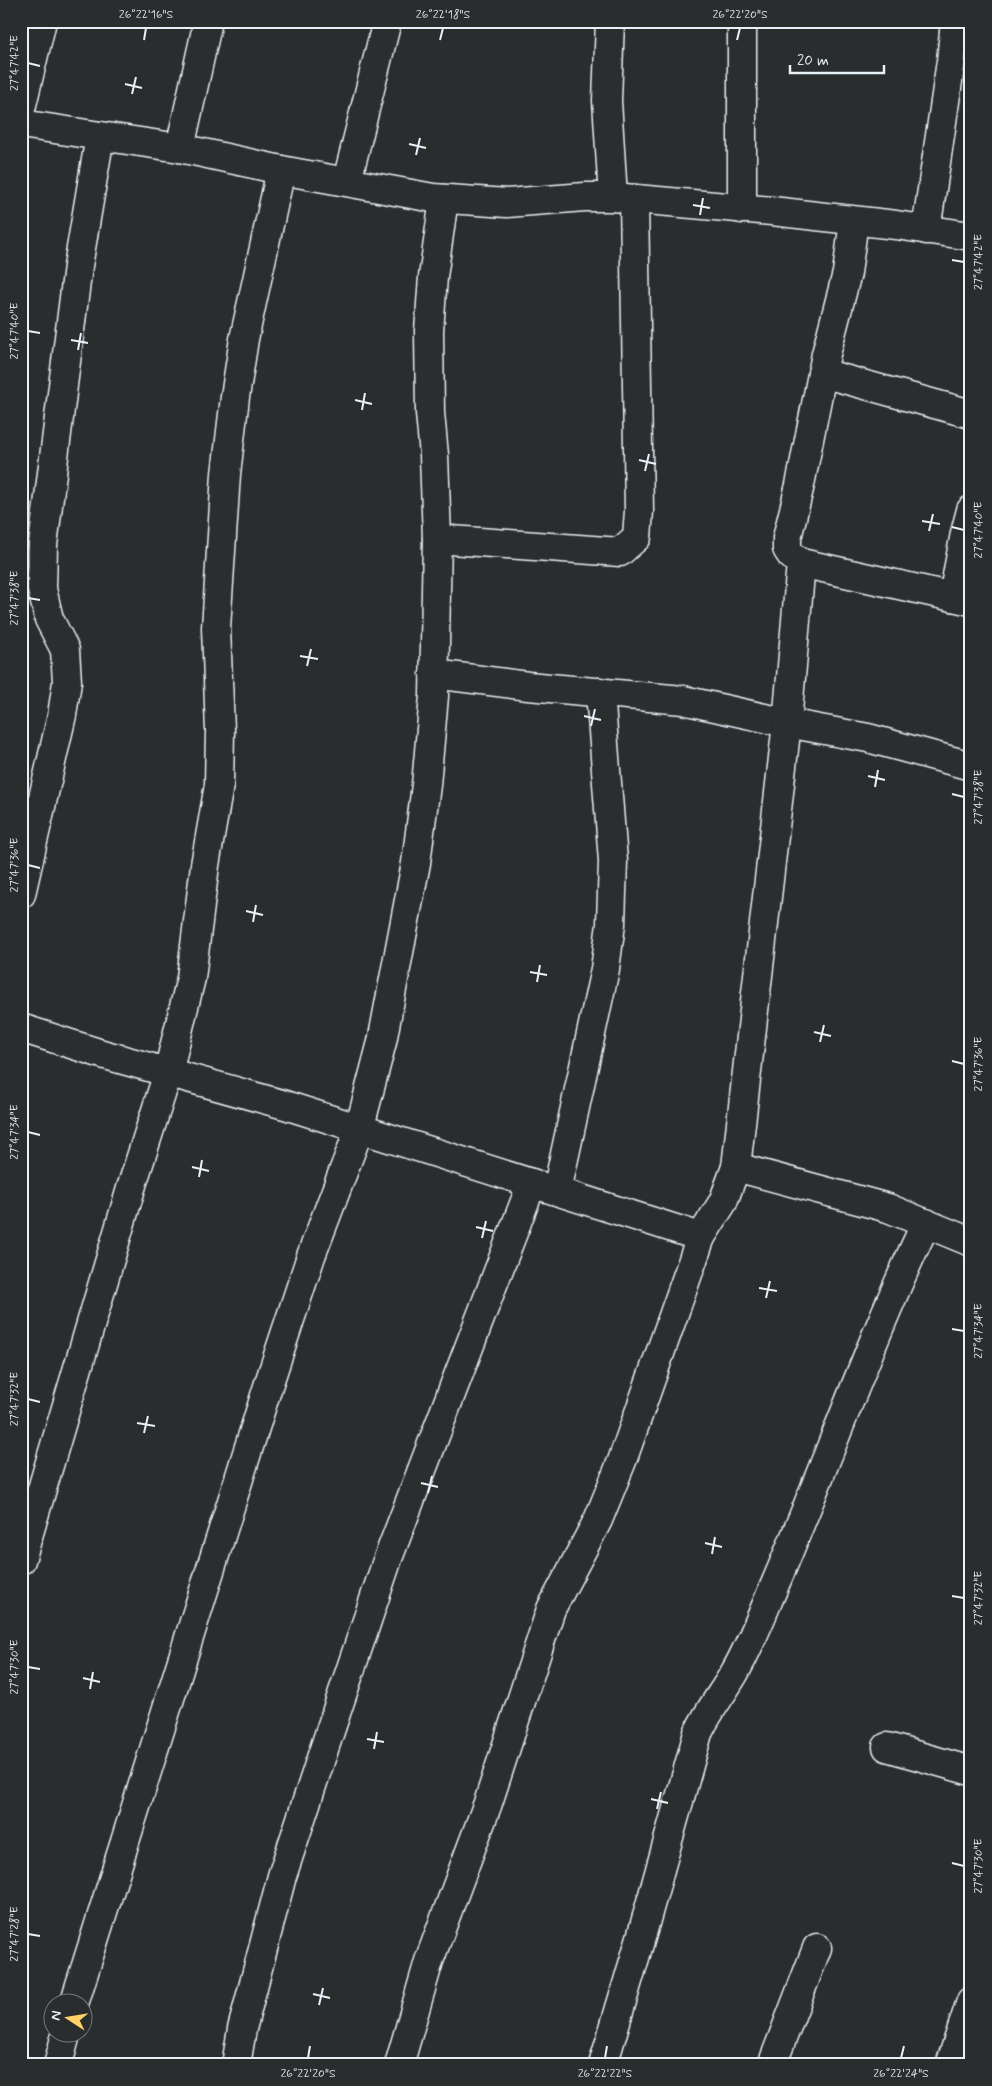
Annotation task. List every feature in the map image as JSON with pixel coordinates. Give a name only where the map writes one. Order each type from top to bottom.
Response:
[{"type":"street","points":[[21,109],[42,21]]},
{"type":"street","points":[[180,148],[208,21]]},
{"type":"street","points":[[347,181],[387,21]]},
{"type":"street","points":[[437,539],[620,552],[638,537],[639,511],[623,198],[607,101],[610,21]]},
{"type":"street","points":[[742,21],[742,209]]},
{"type":"street","points":[[926,230],[951,62],[955,21]]},
{"type":"street","points":[[21,124],[180,148],[281,170],[444,198],[507,203],[585,197],[623,198],[854,221],[971,236]]},
{"type":"street","points":[[21,894],[62,715],[67,682],[65,650],[49,619],[42,589],[43,545],[78,266],[100,136]]},
{"type":"street","points":[[21,1560],[168,1073],[191,978],[205,865],[218,785],[220,731],[216,628],[226,474],[244,339],[281,170]]},
{"type":"street","points":[[77,1994],[269,1383],[311,1256],[359,1130],[382,1042],[416,864],[426,785],[434,674],[437,539],[434,455],[430,413],[429,330],[433,276],[444,198]]},
{"type":"street","points":[[854,221],[847,273],[822,373],[802,476],[787,538],[787,549],[791,556],[801,562],[962,599],[971,510]]},
{"type":"street","points":[[822,373],[971,414]]},
{"type":"street","points":[[399,2065],[430,1960],[488,1803],[551,1609],[601,1511],[622,1461],[701,1237],[722,1202],[736,1167],[787,723],[801,562]]},
{"type":"street","points":[[434,674],[528,686],[683,700],[787,723],[868,738],[971,766]]},
{"type":"street","points":[[236,2065],[242,2029],[282,1876],[387,1561],[544,1187],[605,969],[611,924],[613,860],[600,692]]},
{"type":"street","points":[[21,1028],[168,1073],[285,1106],[701,1237]]},
{"type":"street","points":[[736,1167],[888,1208],[971,1242]]},
{"type":"street","points":[[603,2065],[698,1733],[706,1716],[716,1704],[736,1669],[772,1590],[899,1279],[926,1223]]},
{"type":"street","points":[[887,1746],[971,1771]]},
{"type":"street","points":[[772,2065],[817,1948]]},
{"type":"street","points":[[950,2065],[971,2001]]},
{"type":"street","points":[[58,2065],[63,2044]]}]
